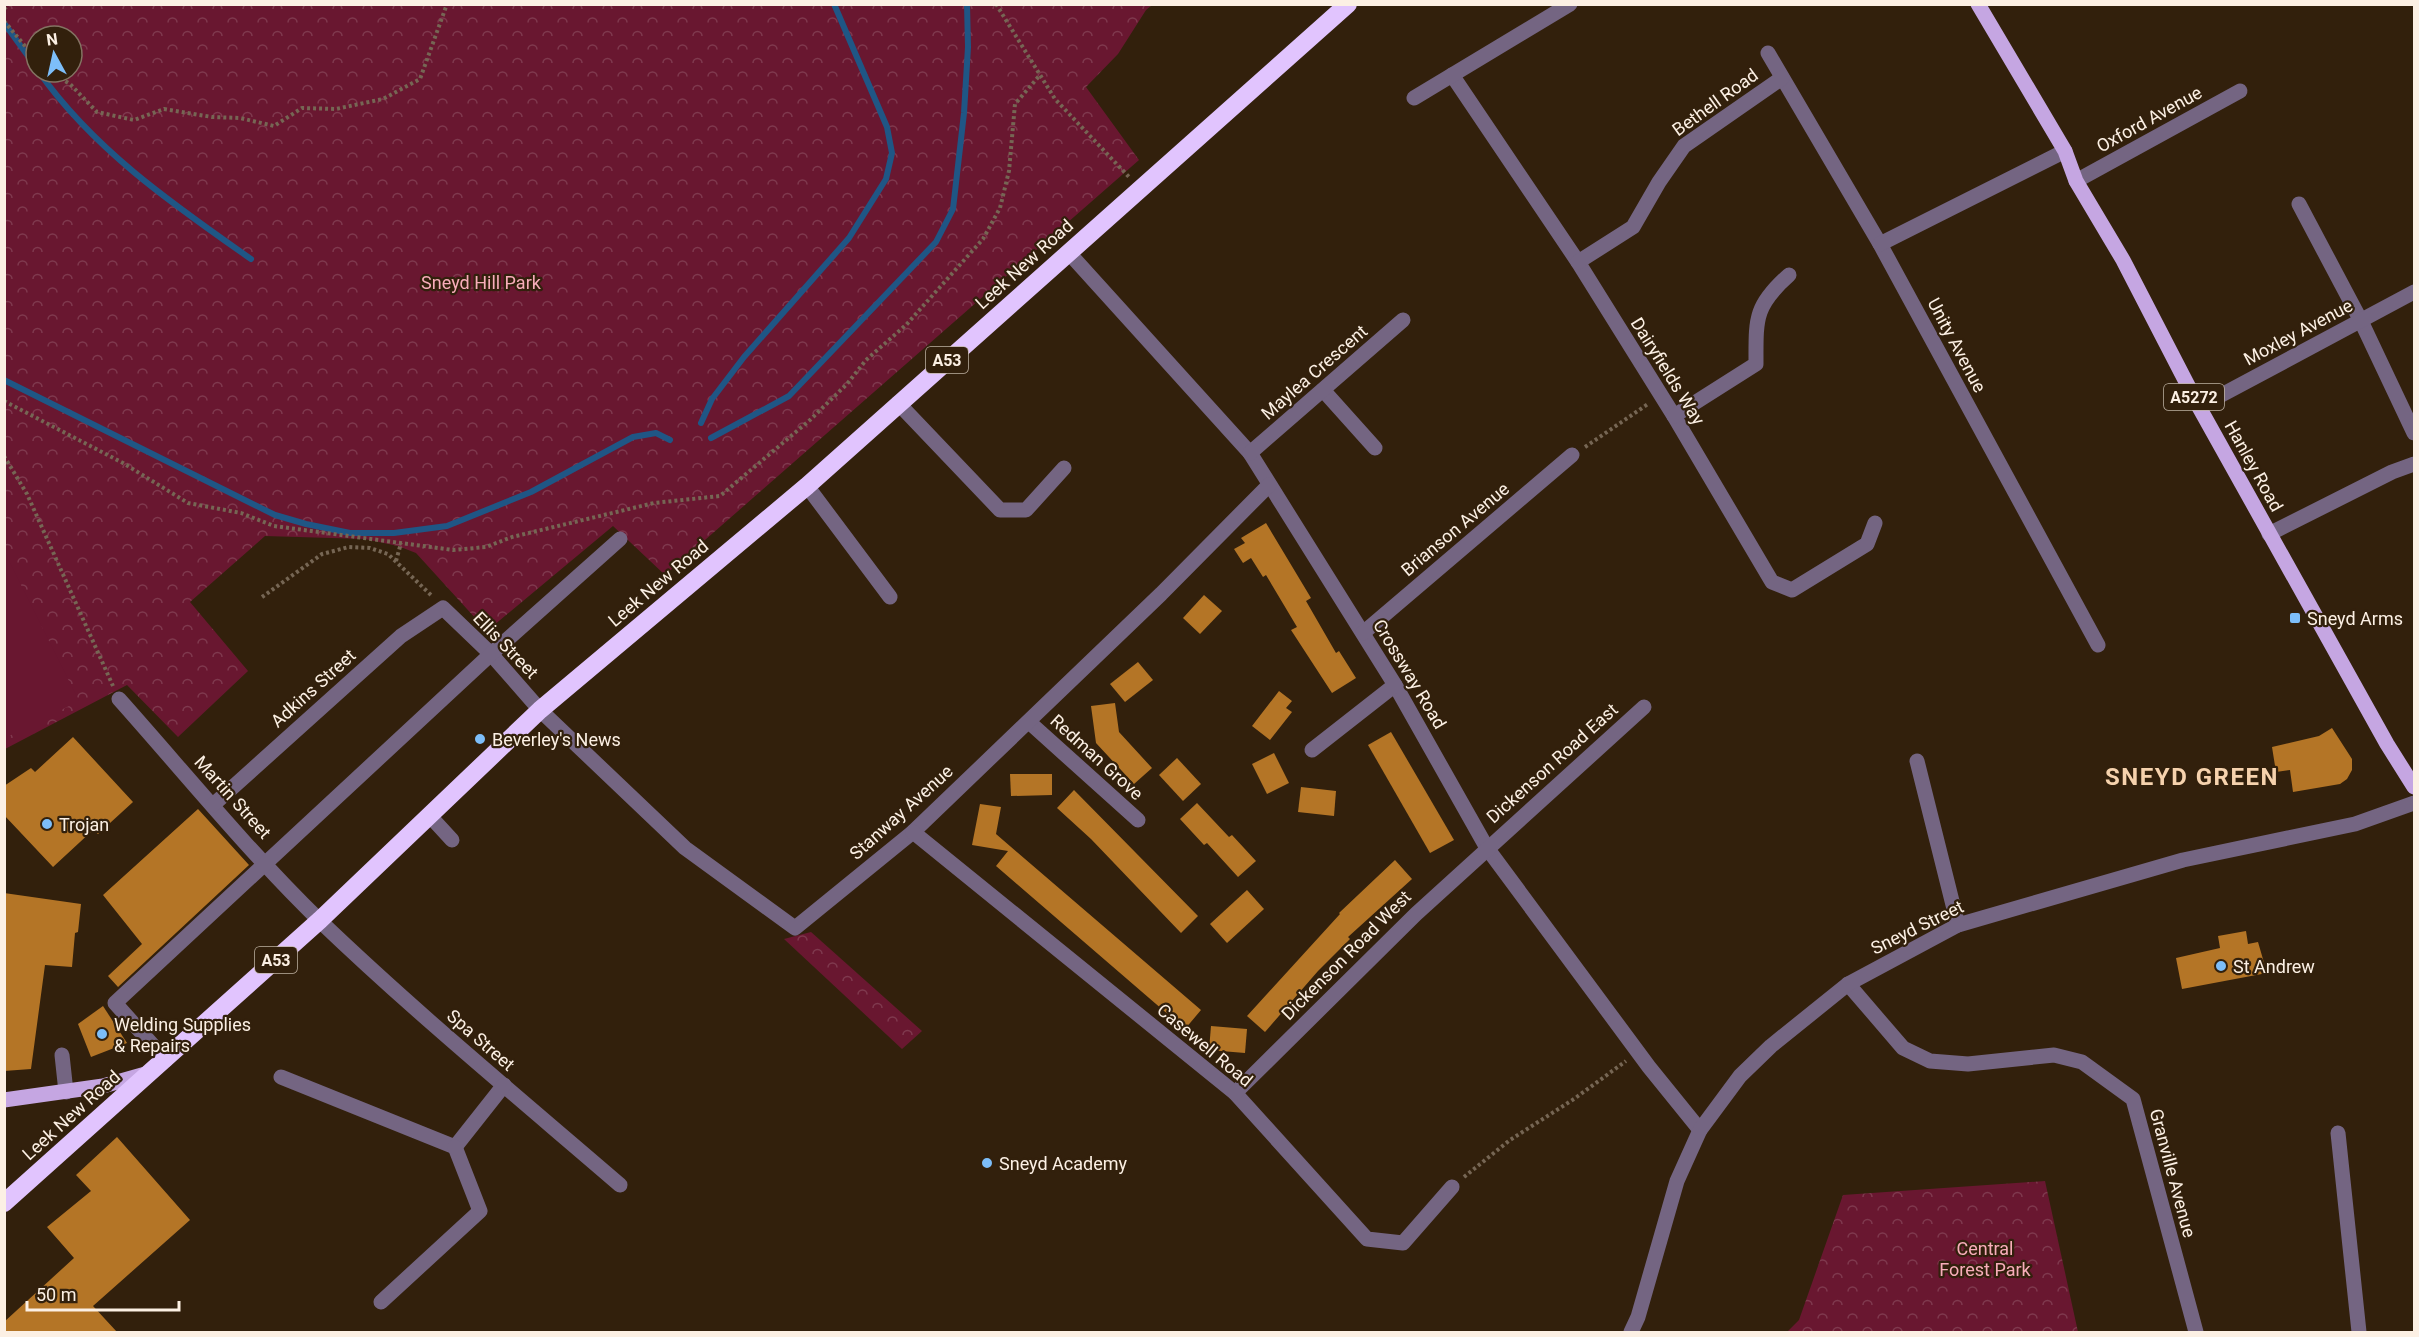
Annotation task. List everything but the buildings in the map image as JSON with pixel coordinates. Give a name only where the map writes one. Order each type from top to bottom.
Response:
[{"type":"highway","name":"Leek New Road","points":[[4,1203],[320,920],[540,710],[807,486],[1348,4]]},
{"type":"main road","name":"Hanley Road","points":[[1978,4],[2065,151],[2076,181],[2123,260],[2199,407],[2387,744],[2415,788]]},
{"type":"main road","points":[[4,1100],[103,1086],[149,1073]]},
{"type":"street","points":[[1414,98],[1570,4]]},
{"type":"street","name":"Bethell Road","points":[[1768,53],[1880,244]]},
{"type":"street","name":"Dairyfields Way","points":[[1452,75],[1578,262],[1674,416],[1772,582],[1792,590],[1867,544],[1875,523]]},
{"type":"street","name":"Bethell Road","points":[[1578,262],[1633,227],[1659,182],[1684,146],[1782,78]]},
{"type":"street","name":"Oxford Avenue","points":[[2076,181],[2240,91]]},
{"type":"street","points":[[1880,244],[2065,151]]},
{"type":"street","points":[[2299,204],[2361,321],[2415,433]]},
{"type":"street","name":"Unity Avenue","points":[[1880,244],[2098,645]]},
{"type":"street","name":"Crossway Road","points":[[1069,253],[1250,453],[1395,685],[1487,848],[1638,1052],[1700,1130]]},
{"type":"street","points":[[1674,416],[1756,364],[1758,314],[1763,302],[1789,275]]},
{"type":"street","name":"Moxley Avenue","points":[[2199,407],[2415,292]]},
{"type":"street","name":"Maylea Crescent","points":[[1250,453],[1403,320]]},
{"type":"street","points":[[1323,390],[1375,448]]},
{"type":"street","points":[[898,404],[1000,510],[1026,510],[1064,468]]},
{"type":"street","name":"Brianson Avenue","points":[[1363,633],[1572,455]]},
{"type":"street","points":[[2269,534],[2392,472],[2415,464]]},
{"type":"street","name":"Stanway Avenue","points":[[540,710],[685,848],[795,928],[913,832],[1161,594],[1269,485]]},
{"type":"street","points":[[807,486],[890,597]]},
{"type":"street","points":[[166,1060],[115,1003],[491,654],[620,540]]},
{"type":"street","name":"Ellis Street","points":[[443,608],[491,654],[540,710]]},
{"type":"street","name":"Adkins Street","points":[[213,805],[401,636],[443,608]]},
{"type":"street","points":[[1312,750],[1395,685]]},
{"type":"street","name":"Martin Street","points":[[119,699],[320,920]]},
{"type":"street","name":"Dickenson Road East","points":[[1487,848],[1644,707]]},
{"type":"street","name":"Redman Grove","points":[[1029,722],[1138,820]]},
{"type":"street","points":[[1917,761],[1958,925]]},
{"type":"street","name":"Sneyd Street","points":[[1631,1332],[1638,1317],[1677,1181],[1700,1130],[1740,1076],[1763,1053],[1848,984],[1958,925],[2183,860],[2355,824],[2415,803]]},
{"type":"street","points":[[429,815],[452,840]]},
{"type":"street","name":"Casewell Road","points":[[913,832],[1235,1093],[1367,1239],[1403,1243],[1452,1187]]},
{"type":"street","name":"Dickenson Road West","points":[[1235,1093],[1416,914],[1487,848]]},
{"type":"street","name":"Spa Street","points":[[320,920],[504,1085],[620,1185]]},
{"type":"street","name":"Granville Avenue","points":[[1848,984],[1903,1048],[1930,1061],[1968,1064],[2054,1055],[2082,1062],[2133,1099],[2196,1332]]},
{"type":"street","points":[[62,1055],[66,1092]]},
{"type":"street","points":[[281,1077],[454,1147],[480,1211],[381,1302]]},
{"type":"street","points":[[454,1147],[504,1085]]},
{"type":"street","points":[[2338,1133],[2359,1332]]},
{"type":"path","points":[[4,9],[10,4]]},
{"type":"path","points":[[70,84],[97,112],[134,120],[164,109],[212,117],[240,118],[274,126],[302,108],[336,109],[383,99],[420,79],[447,4]]},
{"type":"path","points":[[996,4],[1055,99],[1140,188]]},
{"type":"path","points":[[4,21],[24,45]]},
{"type":"path","points":[[4,400],[123,463],[188,503],[241,513],[274,526],[453,550],[486,548],[512,537],[654,503],[720,496],[802,427],[847,384],[866,360],[906,325],[983,239],[1000,208],[1009,171],[1015,104],[1040,75]]},
{"type":"path","points":[[1572,455],[1661,395]]},
{"type":"path","points":[[4,456],[27,494],[119,699]]},
{"type":"path","points":[[396,561],[401,543]]},
{"type":"path","points":[[262,597],[322,554],[349,547],[370,548],[388,554],[443,608]]},
{"type":"path","points":[[1452,1187],[1509,1140],[1574,1099],[1638,1052]]},
{"type":"green space","name":"Sneyd Hill Park","points":[[5,5],[1152,5],[1146,10],[1118,54],[1086,87],[1139,160],[665,575],[613,526],[487,631],[416,553],[398,546],[365,539],[265,536],[190,602],[248,671],[178,737],[127,685],[5,749]]},
{"type":"green space","points":[[4,551],[79,701],[5,738],[4,738]]},
{"type":"green space","points":[[811,932],[922,1031],[902,1049],[784,939]]},
{"type":"green space","name":"Central Forest Park","points":[[2045,1181],[2078,1332],[1787,1332],[1799,1320],[1843,1195]]},
{"type":"waterway","points":[[701,423],[712,399],[744,357],[849,238],[886,179],[892,153],[887,127],[834,4]]},
{"type":"waterway","points":[[711,438],[789,396],[936,242],[953,209],[964,113],[968,47],[967,4]]},
{"type":"waterway","points":[[4,23],[24,50]]},
{"type":"waterway","points":[[48,84],[84,127],[110,151],[165,197],[251,259]]},
{"type":"waterway","points":[[4,380],[275,515],[350,533],[394,533],[447,526],[531,492],[633,437],[656,433],[670,440]]},
{"type":"place","name":"Sneyd Arms","points":[[2295,618]]},
{"type":"place","name":"Beverley's News","points":[[480,739]]},
{"type":"place","name":"Trojan","points":[[47,824]]},
{"type":"place","name":"St Andrew","points":[[2221,966]]},
{"type":"place","name":"Welding Supplies & Repairs","points":[[102,1034]]},
{"type":"place","name":"Sneyd Academy","points":[[987,1163]]},
{"type":"district","name":"SNEYD GREEN","points":[[2192,777]]}]
